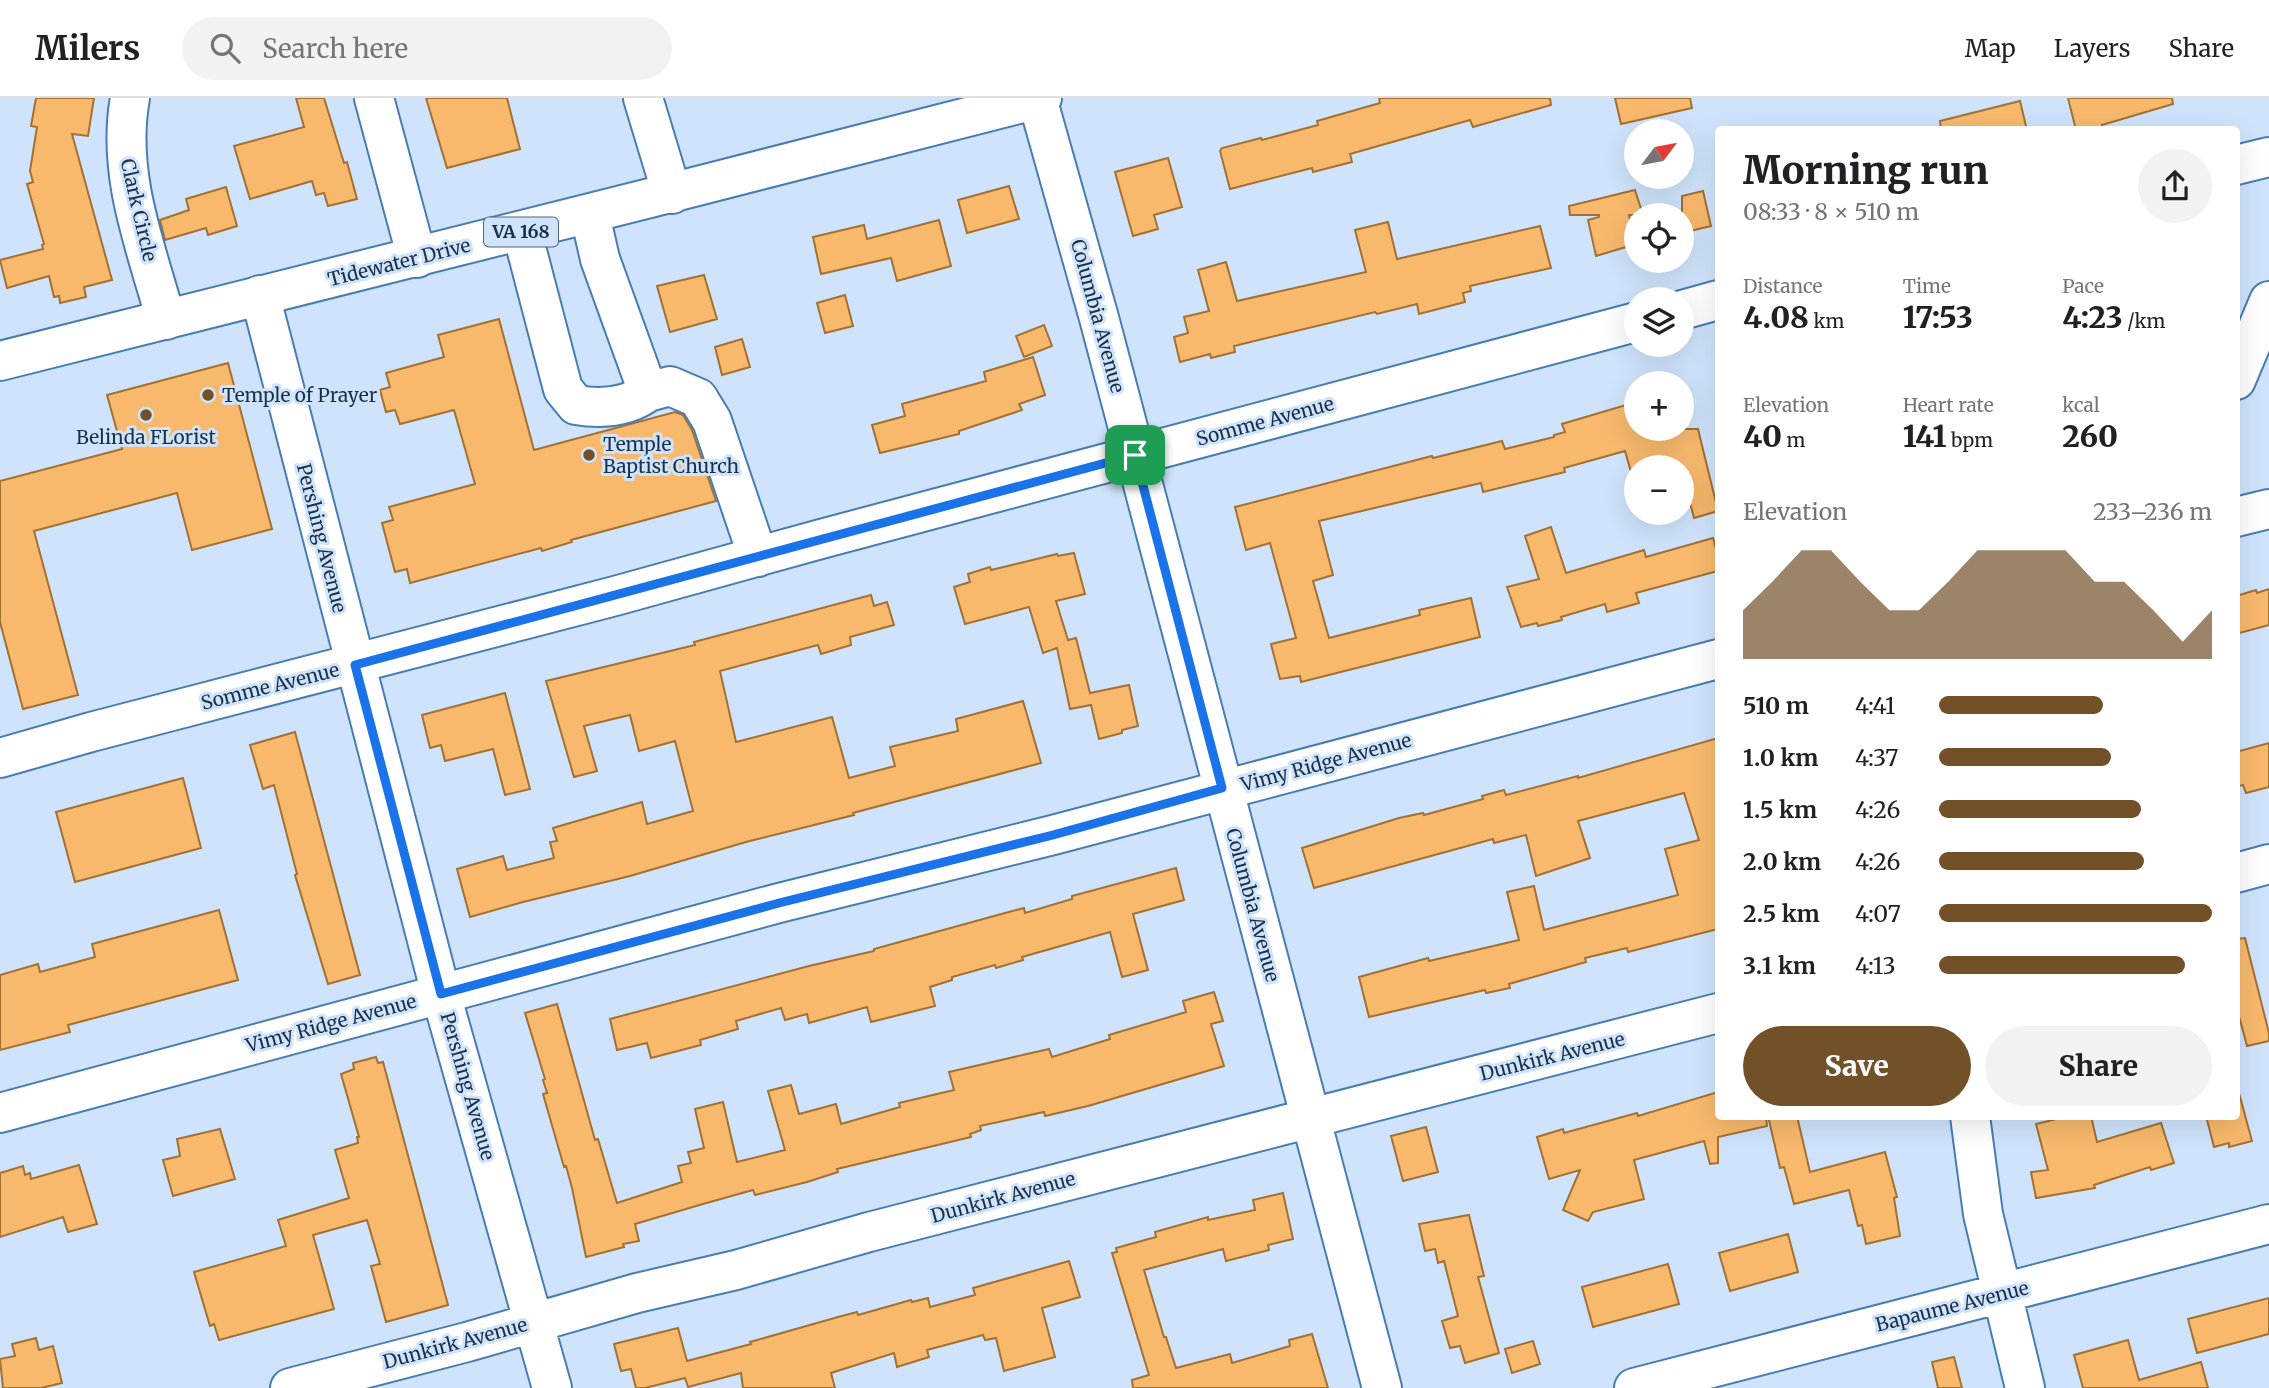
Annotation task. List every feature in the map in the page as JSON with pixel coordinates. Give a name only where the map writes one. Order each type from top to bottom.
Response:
[{"type":"main road","name":"Clark Circle","points":[[130,98],[125,150],[130,189],[166,320]]},
{"type":"main road","points":[[374,98],[417,258]]},
{"type":"main road","points":[[643,98],[672,194]]},
{"type":"main road","name":"Tidewater Drive","points":[[0,361],[590,215],[1038,98]]},
{"type":"main road","name":"Columbia Avenue","points":[[1038,98],[1099,318],[1382,1388]]},
{"type":"main road","points":[[2240,164],[2269,157]]},
{"type":"main road","points":[[590,215],[600,260],[648,392]]},
{"type":"main road","points":[[522,232],[563,388],[576,405],[601,409],[638,400],[648,392],[670,386],[698,398],[712,421],[758,557]]},
{"type":"main road","name":"Pershing Avenue","points":[[260,295],[441,994],[552,1388]]},
{"type":"main road","points":[[1694,307],[1715,301]]},
{"type":"main road","points":[[2240,370],[2269,301]]},
{"type":"main road","name":"Somme Avenue","points":[[0,758],[1624,325]]},
{"type":"main road","points":[[2240,516],[2269,509]]},
{"type":"main road","name":"Vimy Ridge Avenue","points":[[0,1113],[779,903],[1053,835],[1222,788],[1715,660]]},
{"type":"main road","points":[[2240,872],[2269,864]]},
{"type":"main road","name":"Dunkirk Avenue","points":[[290,1388],[869,1232],[1715,1014]]},
{"type":"main road","points":[[1971,1120],[1983,1214],[2025,1388]]},
{"type":"main road","name":"Bapaume Avenue","points":[[1634,1388],[2269,1224]]},
{"type":"building","points":[[36,98],[94,98],[88,136],[72,134],[112,280],[84,287],[86,297],[60,303],[59,296],[54,297],[49,276],[7,288],[0,260],[43,249],[44,244],[27,184],[33,182],[30,171],[37,127],[31,126]]},
{"type":"building","points":[[296,98],[324,98],[357,199],[328,206],[324,193],[316,195],[312,181],[250,199],[234,146],[304,127]]},
{"type":"building","points":[[426,98],[507,98],[520,149],[447,168]]},
{"type":"building","points":[[1379,98],[1550,98],[1551,105],[1473,127],[1470,120],[1350,154],[1352,162],[1313,172],[1312,168],[1230,189],[1220,151],[1222,148],[1318,125],[1317,121],[1380,103]]},
{"type":"building","points":[[1615,98],[1690,98],[1692,108],[1643,119],[1624,119],[1624,123],[1621,124]]},
{"type":"building","points":[[2068,98],[2172,98],[2173,104],[2102,126],[2075,126]]},
{"type":"building","points":[[2020,101],[2026,126],[1941,126],[1940,121]]},
{"type":"building","points":[[1168,158],[1182,207],[1154,215],[1158,229],[1133,236],[1115,172]]},
{"type":"building","points":[[1009,186],[1019,219],[967,233],[958,200]]},
{"type":"building","points":[[226,187],[237,226],[208,235],[206,228],[165,240],[160,220],[189,210],[186,199]]},
{"type":"building","points":[[1635,190],[1639,203],[1624,203],[1624,248],[1596,256],[1588,220],[1599,215],[1570,215],[1569,206]]},
{"type":"building","points":[[1703,191],[1711,226],[1694,230],[1694,203],[1682,203],[1682,196]]},
{"type":"building","points":[[939,220],[951,266],[897,281],[891,258],[821,274],[813,237],[864,225],[867,239]]},
{"type":"building","points":[[1388,222],[1397,259],[1540,226],[1551,268],[1470,286],[1471,291],[1463,293],[1465,302],[1419,314],[1417,304],[1377,314],[1375,312],[1234,346],[1235,352],[1211,358],[1210,354],[1180,362],[1174,337],[1188,333],[1184,317],[1209,311],[1198,270],[1226,262],[1237,301],[1366,272],[1355,230]]},
{"type":"building","points":[[704,275],[717,319],[670,332],[657,286]]},
{"type":"building","points":[[845,295],[853,326],[825,333],[817,303]]},
{"type":"building","name":"Temple Baptist Church","points":[[499,319],[534,450],[675,412],[683,415],[692,430],[716,501],[571,540],[572,542],[542,551],[541,548],[410,583],[407,569],[395,572],[382,523],[393,520],[389,507],[475,484],[454,410],[400,424],[395,410],[386,412],[380,390],[390,387],[386,373],[444,357],[438,335]]},
{"type":"building","points":[[1044,325],[1052,346],[1024,357],[1016,336]]},
{"type":"building","points":[[742,339],[750,367],[722,375],[715,347]]},
{"type":"building","points":[[1033,357],[1045,395],[1019,404],[1022,410],[959,431],[959,434],[880,453],[872,425],[905,416],[902,404],[986,381],[984,372]]},
{"type":"building","points":[[228,363],[272,529],[192,550],[177,493],[34,531],[78,695],[23,709],[0,622],[0,481],[122,449],[107,395]]},
{"type":"building","points":[[1624,406],[1624,441],[1694,441],[1694,429],[1698,429],[1715,499],[1715,512],[1694,518],[1694,455],[1626,455],[1625,451],[1564,468],[1565,472],[1483,492],[1481,483],[1319,521],[1333,575],[1313,581],[1329,638],[1420,615],[1419,610],[1471,598],[1480,637],[1301,682],[1300,676],[1280,679],[1271,644],[1296,638],[1270,543],[1246,550],[1235,507],[1432,456],[1433,458],[1502,441],[1505,449],[1565,432],[1562,424]]},
{"type":"building","points":[[1551,527],[1566,573],[1644,550],[1646,557],[1713,538],[1715,572],[1636,593],[1639,603],[1607,612],[1605,604],[1561,617],[1562,620],[1521,627],[1507,587],[1539,579],[1525,536]]},
{"type":"building","points":[[1074,553],[1085,594],[1056,601],[1068,640],[1076,638],[1090,693],[1129,685],[1138,726],[1099,739],[1091,705],[1070,709],[1057,648],[1043,653],[1029,607],[965,624],[954,587],[970,582],[968,574],[990,567],[991,570],[1057,554]]},
{"type":"building","points":[[2269,589],[2269,625],[2240,633],[2240,595],[2256,590],[2257,593]]},
{"type":"building","points":[[871,595],[874,606],[887,602],[894,625],[850,637],[851,645],[821,654],[818,645],[720,671],[736,742],[832,717],[849,778],[895,766],[890,747],[958,731],[956,719],[1023,701],[1041,763],[470,917],[457,869],[503,856],[507,870],[554,858],[550,842],[557,841],[553,828],[642,802],[647,824],[693,811],[675,741],[639,751],[630,715],[584,726],[597,771],[574,777],[546,681],[695,645],[694,642]]},
{"type":"building","points":[[505,693],[530,789],[505,795],[493,749],[445,761],[441,745],[430,748],[422,715]]},
{"type":"building","points":[[295,732],[360,975],[328,984],[295,875],[297,874],[274,785],[263,789],[250,745]]},
{"type":"building","points":[[1715,739],[1715,930],[1628,952],[1627,948],[1585,958],[1586,962],[1509,984],[1510,988],[1486,993],[1485,990],[1369,1017],[1359,977],[1428,958],[1429,961],[1519,940],[1507,892],[1534,886],[1544,930],[1678,895],[1665,849],[1699,840],[1684,793],[1578,821],[1590,858],[1536,876],[1526,835],[1494,843],[1493,839],[1314,888],[1302,848],[1399,818],[1423,813],[1424,815],[1483,799],[1482,796],[1504,790],[1506,795],[1578,778]]},
{"type":"building","points":[[2269,743],[2269,787],[2246,793],[2243,785],[2240,786],[2240,751]]},
{"type":"building","points":[[183,778],[201,848],[75,882],[56,812]]},
{"type":"building","points":[[1176,868],[1184,900],[1133,914],[1148,970],[1122,977],[1110,932],[1022,957],[1023,960],[996,968],[995,965],[952,977],[952,980],[930,987],[935,1006],[871,1022],[867,1007],[809,1023],[807,1014],[785,1020],[781,1008],[736,1021],[738,1029],[700,1040],[701,1045],[651,1058],[647,1043],[617,1050],[610,1019],[874,951],[1024,908],[1025,913],[1072,899],[1072,896]]},
{"type":"building","points":[[219,910],[238,980],[68,1025],[70,1032],[0,1050],[0,975],[38,964],[40,972],[95,957],[92,944]]},
{"type":"building","points":[[2245,938],[2269,1033],[2269,1041],[2247,1046],[2240,1020],[2240,939]]},
{"type":"building","points":[[1214,992],[1223,1021],[1211,1024],[1224,1066],[1088,1106],[1045,1116],[1044,1112],[980,1126],[981,1130],[970,1134],[971,1137],[837,1169],[838,1172],[807,1182],[755,1195],[753,1190],[635,1224],[639,1241],[586,1257],[572,1188],[543,1094],[547,1093],[543,1080],[545,1079],[525,1013],[557,1004],[595,1140],[598,1139],[617,1203],[682,1182],[678,1166],[691,1163],[688,1152],[704,1148],[695,1109],[723,1102],[737,1162],[785,1150],[768,1091],[791,1085],[799,1114],[836,1104],[841,1124],[900,1107],[899,1103],[954,1090],[949,1072],[1049,1049],[1052,1057],[1110,1039],[1109,1035],[1186,1012],[1183,1001]]},
{"type":"building","points":[[376,1057],[378,1063],[383,1062],[448,1305],[386,1322],[371,1266],[380,1264],[367,1220],[313,1235],[334,1309],[219,1340],[214,1324],[210,1326],[194,1272],[286,1246],[278,1220],[349,1198],[335,1150],[358,1143],[359,1137],[341,1074],[354,1069],[353,1063]]},
{"type":"building","points":[[1715,1093],[1715,1120],[1766,1120],[1767,1126],[1718,1137],[1718,1163],[1710,1164],[1704,1141],[1634,1160],[1644,1199],[1593,1212],[1588,1221],[1563,1210],[1580,1170],[1549,1179],[1537,1137],[1563,1129],[1564,1133],[1637,1113],[1638,1116]]},
{"type":"building","points":[[2240,1097],[2252,1141],[2229,1147],[2229,1143],[2214,1147],[2207,1120],[2240,1120]]},
{"type":"building","points":[[1769,1120],[1798,1120],[1810,1172],[1885,1152],[1897,1197],[1894,1198],[1900,1236],[1866,1244],[1862,1225],[1858,1226],[1849,1190],[1794,1204],[1784,1167],[1780,1168]]},
{"type":"building","points":[[2052,1120],[2092,1120],[2097,1142],[2161,1123],[2174,1163],[2151,1170],[2150,1167],[2094,1185],[2095,1188],[2036,1198],[2031,1172],[2048,1170],[2036,1124]]},
{"type":"building","points":[[1426,1127],[1438,1172],[1403,1181],[1391,1136]]},
{"type":"building","points":[[220,1129],[235,1179],[173,1196],[163,1160],[180,1156],[177,1139]]},
{"type":"building","points":[[79,1165],[97,1224],[68,1232],[63,1217],[0,1237],[0,1173],[23,1166],[25,1175],[30,1173],[31,1179]]},
{"type":"building","points":[[1283,1193],[1293,1239],[1268,1245],[1269,1250],[1226,1261],[1223,1249],[1144,1270],[1176,1368],[1230,1354],[1232,1363],[1290,1346],[1289,1340],[1312,1334],[1328,1388],[1133,1388],[1132,1380],[1149,1375],[1112,1253],[1117,1252],[1116,1248],[1156,1237],[1155,1232],[1208,1217],[1208,1220],[1255,1210],[1253,1200]]},
{"type":"building","points":[[1469,1215],[1484,1276],[1478,1277],[1499,1353],[1465,1363],[1460,1346],[1450,1348],[1442,1321],[1458,1316],[1444,1261],[1438,1263],[1435,1249],[1425,1251],[1419,1224]]},
{"type":"building","points":[[1788,1234],[1798,1272],[1730,1291],[1719,1253]]},
{"type":"building","points":[[1069,1261],[1080,1297],[1042,1308],[1055,1357],[1004,1371],[996,1338],[985,1340],[983,1335],[927,1350],[929,1357],[897,1367],[894,1353],[831,1373],[835,1388],[743,1388],[741,1373],[688,1387],[685,1378],[636,1388],[631,1369],[621,1371],[614,1344],[678,1328],[687,1361],[857,1312],[858,1315],[911,1300],[912,1302],[928,1298],[930,1307],[975,1295],[973,1288]]},
{"type":"building","points":[[1668,1264],[1679,1304],[1593,1327],[1582,1287]]},
{"type":"building","points":[[2269,1298],[2269,1334],[2197,1353],[2188,1319]]},
{"type":"building","points":[[36,1338],[39,1350],[53,1346],[62,1383],[41,1388],[3,1388],[0,1359],[15,1356],[12,1344]]},
{"type":"building","points":[[2128,1340],[2139,1380],[2201,1362],[2208,1388],[2083,1388],[2074,1355]]},
{"type":"building","points":[[1533,1341],[1540,1364],[1512,1373],[1505,1349]]},
{"type":"building","points":[[1954,1357],[1962,1388],[1938,1388],[1932,1362]]},
{"type":"place","name":"Temple of Prayer","points":[[208,395]]},
{"type":"place","name":"Belinda FLorist","points":[[146,415]]},
{"type":"place","name":"Temple Baptist Church","points":[[589,455]]},
{"type":"route","points":[[1135,455],[1222,788],[1053,835],[779,903],[441,994],[355,665],[1135,455]]}]
